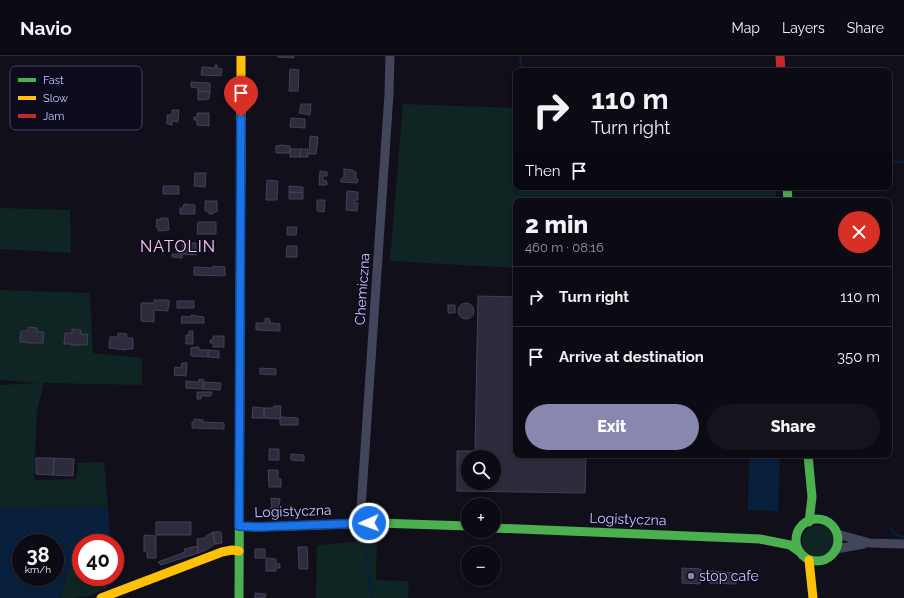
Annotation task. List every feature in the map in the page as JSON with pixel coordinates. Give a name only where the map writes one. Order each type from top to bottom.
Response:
[{"type":"street","points":[[239,598],[241,56]]},
{"type":"street","name":"Chemiczna","points":[[360,523],[389,94],[390,56]]},
{"type":"street","points":[[780,56],[781,68]]},
{"type":"street","points":[[808,458],[812,487],[820,515],[824,521]]},
{"type":"street","points":[[809,522],[812,487]]},
{"type":"street","points":[[816,520],[824,521],[830,524],[837,534],[838,544],[831,556],[819,561],[809,560],[800,552],[797,546],[796,539],[798,532],[802,526],[809,522],[816,520]]},
{"type":"street","name":"Logistyczna","points":[[239,526],[257,527],[360,523],[461,526]]},
{"type":"street","name":"Logistyczna","points":[[501,528],[760,539],[790,545],[800,552]]},
{"type":"street","name":"Logistyczna","points":[[760,539],[798,532]]},
{"type":"street","points":[[837,534],[870,543]]},
{"type":"street","points":[[836,549],[870,543],[904,544]]},
{"type":"street","points":[[101,598],[222,552],[232,550],[239,551]]},
{"type":"street","points":[[809,560],[814,598]]},
{"type":"street","points":[[814,598],[823,560]]},
{"type":"green space","points":[[403,104],[513,108],[513,190],[776,190],[776,198],[513,198],[513,268],[390,261]]},
{"type":"green space","points":[[0,208],[70,210],[71,253],[0,249]]},
{"type":"green space","points":[[0,290],[90,293],[93,353],[142,358],[142,385],[44,383],[37,411],[34,480],[76,479],[78,463],[104,462],[108,506],[0,509],[0,385],[38,383],[0,380]]},
{"type":"green space","points":[[815,525],[821,525],[831,532],[834,541],[833,547],[827,554],[821,557],[815,557],[805,550],[802,544],[802,538],[809,528]]},
{"type":"green space","points":[[360,531],[377,536],[376,580],[409,581],[408,598],[316,598],[317,545],[355,542]]},
{"type":"green space","points":[[69,566],[72,566],[72,586],[108,586],[89,596],[60,598]]},
{"type":"water","points":[[749,458],[780,458],[778,511],[748,510]]},
{"type":"water","points":[[108,506],[110,534],[72,534],[72,566],[69,566],[64,584],[64,534],[12,534],[12,586],[63,586],[60,598],[0,598],[0,509]]},
{"type":"building","points":[[294,56],[294,58],[278,57]]},
{"type":"building","points":[[215,65],[217,65],[217,68],[222,69],[221,76],[201,75],[202,67],[215,68]]},
{"type":"building","points":[[290,69],[299,70],[298,91],[289,91]]},
{"type":"building","points":[[191,82],[210,83],[210,92],[198,91],[198,88],[191,87]]},
{"type":"building","points":[[198,91],[210,92],[209,99],[198,100]]},
{"type":"building","points":[[301,104],[311,104],[310,115],[299,113]]},
{"type":"building","points":[[172,110],[179,110],[178,122],[172,121],[172,125],[167,124],[167,115],[172,115]]},
{"type":"building","points":[[197,113],[209,113],[209,126],[197,125],[197,120],[194,120],[194,117],[197,117]]},
{"type":"building","points":[[291,118],[305,119],[305,128],[290,127]]},
{"type":"building","points":[[310,136],[318,137],[316,154],[309,154]]},
{"type":"building","points":[[276,146],[290,146],[290,153],[276,153]]},
{"type":"building","points":[[290,149],[301,149],[300,157],[290,157]]},
{"type":"building","points":[[301,149],[308,149],[308,157],[300,157]]},
{"type":"building","points":[[344,169],[353,170],[356,172],[356,177],[358,180],[357,183],[341,182],[341,179],[344,177]]},
{"type":"building","points":[[320,171],[327,172],[327,176],[323,176],[323,180],[327,181],[327,185],[319,185]]},
{"type":"building","points":[[195,173],[206,173],[205,187],[194,186]]},
{"type":"building","points":[[267,180],[278,181],[277,200],[266,200]]},
{"type":"building","points":[[163,186],[179,186],[179,194],[163,194]]},
{"type":"building","points":[[289,186],[303,187],[303,193],[289,192]]},
{"type":"building","points":[[347,191],[358,192],[358,200],[355,200],[355,203],[358,203],[357,211],[346,210]]},
{"type":"building","points":[[289,192],[303,193],[303,199],[289,199]]},
{"type":"building","points":[[317,200],[325,200],[324,212],[317,211]]},
{"type":"building","points":[[205,201],[217,201],[217,212],[209,214],[209,212],[205,211]]},
{"type":"building","points":[[184,204],[195,205],[195,214],[180,214],[180,208],[183,208]]},
{"type":"building","points":[[161,218],[168,218],[169,230],[158,231],[158,227],[156,227],[157,219],[161,220]]},
{"type":"building","points":[[198,222],[216,222],[216,234],[197,234]]},
{"type":"building","points":[[287,227],[297,227],[296,235],[287,235]]},
{"type":"building","points":[[183,243],[196,243],[196,255],[182,254]]},
{"type":"building","points":[[287,246],[297,246],[297,257],[286,257]]},
{"type":"building","points":[[172,254],[182,254],[182,258],[172,257]]},
{"type":"building","points":[[213,266],[225,267],[225,276],[194,275],[194,267],[213,268]]},
{"type":"building","points":[[478,296],[513,297],[513,458],[586,458],[585,493],[457,491],[457,451],[461,451],[461,490],[501,490],[501,450],[475,450]]},
{"type":"building","points":[[154,300],[169,300],[168,311],[154,310],[154,322],[141,321],[141,303],[154,303]]},
{"type":"building","points":[[177,301],[194,301],[194,308],[177,308]]},
{"type":"building","points":[[463,303],[469,303],[474,308],[472,317],[469,319],[463,319],[458,314],[458,308]]},
{"type":"building","points":[[448,305],[455,305],[455,313],[448,313]]},
{"type":"building","points":[[191,315],[204,317],[204,323],[181,323],[182,316],[191,317]]},
{"type":"building","points":[[265,318],[270,319],[270,323],[280,324],[280,331],[256,330],[256,323],[265,323]]},
{"type":"building","points":[[28,327],[37,328],[37,332],[44,332],[43,343],[20,342],[21,331],[28,331]]},
{"type":"building","points":[[72,329],[81,330],[81,334],[88,334],[87,345],[64,344],[65,333],[72,333]]},
{"type":"building","points":[[189,331],[193,331],[193,344],[186,344],[186,335],[189,335]]},
{"type":"building","points":[[118,333],[127,334],[126,338],[133,338],[133,349],[126,350],[109,348],[110,337],[118,337]]},
{"type":"building","points":[[213,336],[224,336],[224,347],[213,347],[213,343],[210,343],[210,340],[213,340]]},
{"type":"building","points":[[199,347],[199,350],[208,350],[208,357],[191,356],[191,348]]},
{"type":"building","points":[[208,350],[219,351],[219,358],[208,357]]},
{"type":"building","points":[[182,363],[187,363],[186,376],[174,375],[175,367],[181,368]]},
{"type":"building","points":[[260,368],[276,369],[276,375],[260,374]]},
{"type":"building","points":[[199,379],[204,380],[203,389],[186,388],[186,381],[197,382]]},
{"type":"building","points":[[204,382],[221,383],[220,390],[203,389]]},
{"type":"building","points":[[197,392],[212,392],[211,396],[201,396],[201,399],[197,399]]},
{"type":"building","points":[[274,406],[281,406],[280,419],[264,418],[264,408],[273,408]]},
{"type":"building","points":[[253,407],[264,408],[264,418],[252,418]]},
{"type":"building","points":[[280,417],[298,418],[298,425],[280,425]]},
{"type":"building","points":[[194,419],[203,420],[203,422],[224,423],[224,429],[192,428],[192,422],[194,422]]},
{"type":"building","points":[[269,449],[279,449],[279,460],[269,460]]},
{"type":"building","points":[[291,454],[304,455],[304,461],[291,460]]},
{"type":"building","points":[[36,458],[54,458],[53,475],[36,474]]},
{"type":"building","points":[[54,458],[74,459],[73,476],[53,475]]},
{"type":"building","points":[[268,470],[278,470],[278,479],[281,479],[281,487],[269,487]]},
{"type":"building","points":[[271,498],[280,499],[280,515],[269,514],[270,508],[272,508]]},
{"type":"building","points":[[156,522],[191,522],[191,535],[156,535]]},
{"type":"building","points":[[213,532],[221,532],[222,543],[215,544]]},
{"type":"building","points":[[213,532],[215,544],[198,553],[197,539],[206,538],[206,536]]},
{"type":"building","points":[[144,535],[156,536],[156,558],[147,558],[147,552],[144,551]]},
{"type":"building","points":[[198,546],[198,553],[161,565],[158,562],[185,552],[184,549]]},
{"type":"building","points":[[298,547],[307,547],[308,569],[299,569]]},
{"type":"building","points":[[255,549],[265,549],[265,558],[255,558]]},
{"type":"building","points":[[266,558],[276,559],[276,564],[280,564],[280,568],[276,568],[276,571],[266,571]]},
{"type":"building","name":"stop cafe","points":[[682,568],[701,569],[700,584],[682,583]]},
{"type":"building","points":[[710,571],[736,573],[736,584],[709,583]]},
{"type":"building","points":[[255,593],[266,594],[265,598],[255,598]]},
{"type":"waterway","points":[[520,56],[523,68]]},
{"type":"waterway","points":[[892,161],[904,162]]},
{"type":"waterway","points":[[891,528],[893,532],[904,537]]},
{"type":"waterway","points":[[365,542],[372,598]]},
{"type":"traffic: fast","points":[[239,598],[241,126]]},
{"type":"traffic: fast","points":[[787,190],[788,198]]},
{"type":"traffic: fast","points":[[808,458],[812,497],[809,522]]},
{"type":"traffic: fast","points":[[817,519],[832,525],[838,540],[832,555],[817,561],[802,555],[796,540],[802,525],[817,519]]},
{"type":"traffic: fast","points":[[239,526],[257,527],[378,523],[461,526]]},
{"type":"traffic: fast","points":[[501,528],[760,539],[790,545],[800,552]]},
{"type":"traffic: slow","points":[[241,56],[241,126]]},
{"type":"traffic: slow","points":[[101,598],[222,552],[232,550],[239,551]]},
{"type":"traffic: slow","points":[[809,560],[813,598]]},
{"type":"traffic: jam","points":[[780,56],[781,68]]},
{"type":"place","name":"stop cafe","points":[[691,576]]},
{"type":"district","name":"NATOLIN","points":[[178,246]]},
{"type":"route","points":[[241,117],[241,371],[239,526],[257,527],[369,523]]}]
